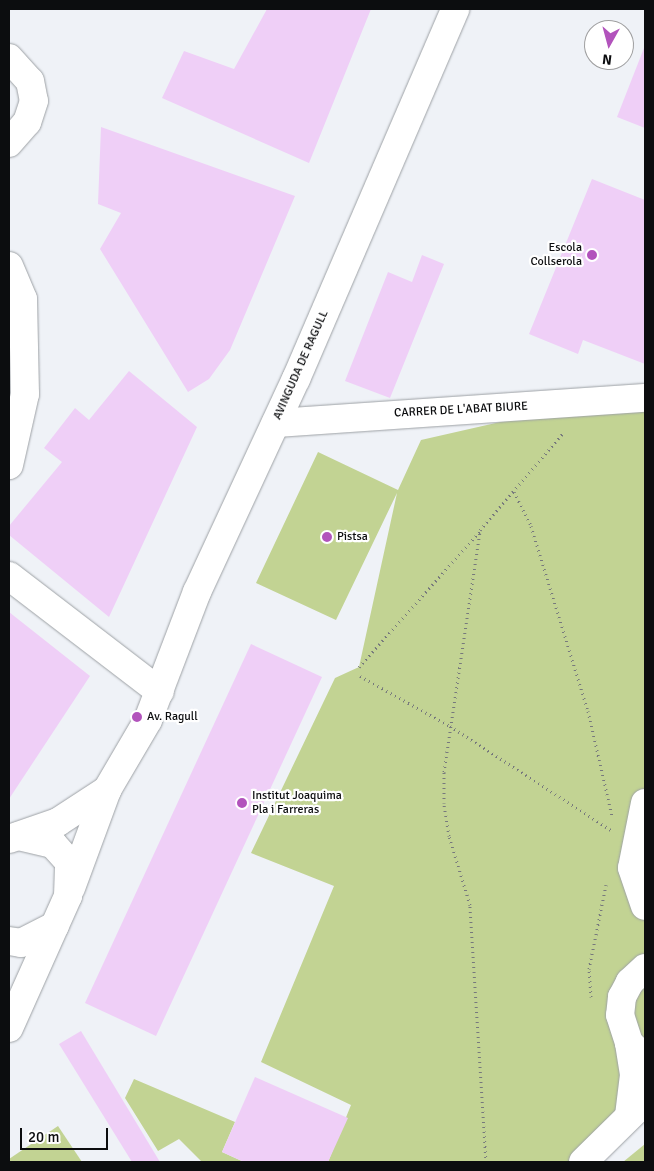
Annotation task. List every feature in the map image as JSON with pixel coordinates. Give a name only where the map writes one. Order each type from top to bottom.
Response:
[{"type":"street","name":"AVINGUDA DE RAGULL","points":[[9,1028],[68,896],[107,790],[148,720],[197,592],[276,423],[455,9]]},
{"type":"street","points":[[9,58],[30,81],[34,101],[27,122],[9,143]]},
{"type":"street","points":[[9,266],[23,299],[25,394],[9,465]]},
{"type":"street","name":"CARRER DE L'ABAT BIURE","points":[[276,423],[645,398]]},
{"type":"street","points":[[9,576],[160,692]]},
{"type":"street","points":[[14,838],[58,822],[107,790]]},
{"type":"street","points":[[643,808],[632,868],[645,906]]},
{"type":"street","points":[[14,838],[53,844],[69,862],[68,896]]},
{"type":"street","points":[[9,941],[22,943],[55,926]]},
{"type":"street","points":[[583,1162],[640,1109],[634,1075],[639,1054],[622,1026],[622,997],[630,982],[645,968]]},
{"type":"path","points":[[359,667],[514,492],[588,402]]},
{"type":"path","points":[[514,492],[531,526],[545,570],[588,711],[616,825]]},
{"type":"path","points":[[480,530],[450,726],[444,803],[448,836],[470,905],[486,1162]]},
{"type":"path","points":[[360,676],[450,726],[624,838],[643,808]]},
{"type":"path","points":[[592,1004],[589,969],[607,882]]},
{"type":"green space","points":[[645,398],[645,968],[630,982],[633,1088],[583,1162],[328,1162],[351,1105],[261,1062],[334,886],[251,853],[335,678],[359,667],[397,493],[336,620],[256,583],[318,452],[398,490],[421,440],[589,402]]},
{"type":"green space","points":[[645,982],[645,1042],[632,1018],[633,1003]]},
{"type":"green space","points":[[134,1079],[235,1122],[222,1152],[244,1162],[202,1162],[179,1139],[158,1151],[125,1098]]},
{"type":"green space","points":[[58,1126],[82,1162],[9,1162],[9,1159]]},
{"type":"green space","points":[[645,1144],[645,1162],[623,1162]]},
{"type":"building","points":[[267,9],[371,9],[309,163],[162,98],[184,51],[234,69]]},
{"type":"building","points":[[645,49],[645,128],[617,117]]},
{"type":"building","points":[[101,127],[295,196],[230,350],[209,379],[188,392],[100,249],[121,213],[98,204]]},
{"type":"building","name":"Escola Collserola","points":[[592,179],[645,200],[645,364],[583,340],[578,354],[529,334]]},
{"type":"building","points":[[422,255],[444,264],[390,398],[345,381],[388,272],[412,282]]},
{"type":"building","points":[[129,371],[197,427],[109,617],[9,535],[9,526],[62,462],[44,448],[75,408],[89,420]]},
{"type":"building","points":[[9,612],[90,676],[9,799]]},
{"type":"building","points":[[251,644],[322,677],[156,1036],[85,1003]]},
{"type":"building","points":[[81,1031],[160,1162],[132,1162],[59,1044]]},
{"type":"building","points":[[255,1077],[348,1118],[328,1162],[244,1162],[222,1152]]},
{"type":"place","name":"Escola Collserola","points":[[592,255]]},
{"type":"place","name":"Pistsa","points":[[327,537]]},
{"type":"place","name":"Av. Ragull","points":[[137,717]]},
{"type":"place","name":"Institut Joaquima Pla i Farreras","points":[[242,803]]}]
